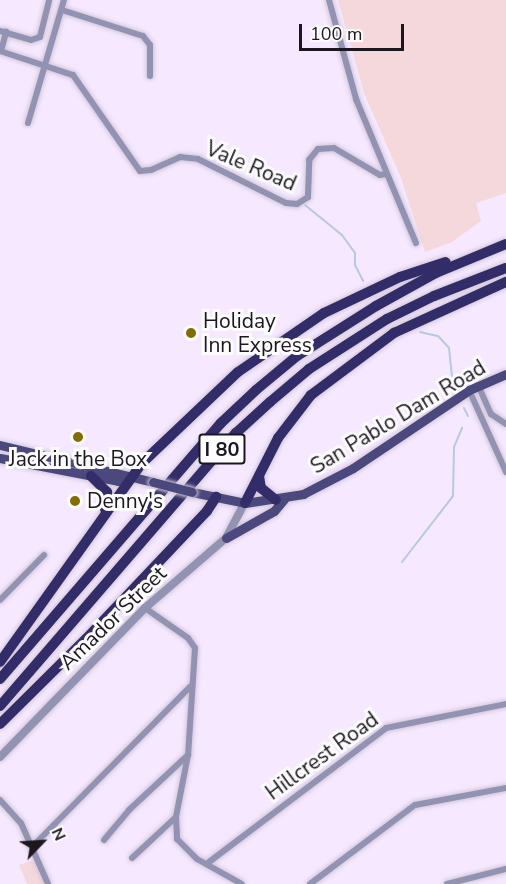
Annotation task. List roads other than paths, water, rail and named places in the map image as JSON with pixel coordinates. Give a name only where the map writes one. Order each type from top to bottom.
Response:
[{"type":"highway","points":[[0,662],[132,477],[192,414],[285,336],[324,313],[400,277],[505,244]]},
{"type":"highway","name":"I 80","points":[[0,679],[221,423],[256,390],[347,323],[436,273],[505,244]]},
{"type":"highway","name":"I 80","points":[[0,706],[236,433],[270,402],[309,369],[387,319],[434,296],[506,268]]},
{"type":"highway","points":[[246,503],[289,421],[311,395],[394,333],[506,282]]},
{"type":"highway","points":[[259,475],[261,488],[280,500]]},
{"type":"highway","points":[[91,476],[108,492],[109,500],[96,529]]},
{"type":"highway","points":[[0,724],[86,639],[207,511],[216,497]]},
{"type":"main road","name":"San Pablo Dam Road","points":[[0,445],[246,503],[280,500],[324,485],[474,387],[506,374]]},
{"type":"main road","name":"San Pablo Dam Road","points":[[1,460],[118,481],[132,477]]},
{"type":"main road","points":[[225,538],[274,511],[280,500]]},
{"type":"street","points":[[1,51],[3,31],[31,40],[40,37],[49,0]]},
{"type":"street","points":[[28,123],[64,0]]},
{"type":"street","points":[[329,0],[345,67],[386,174],[416,243]]},
{"type":"street","points":[[62,10],[143,36],[150,45],[150,76]]},
{"type":"street","name":"Vale Road","points":[[1,51],[73,75],[87,90],[140,171],[151,170],[180,157],[198,159],[286,203],[297,204],[308,197],[309,160],[318,149],[334,148],[380,176],[386,174]]},
{"type":"street","points":[[474,387],[491,414],[506,424]]},
{"type":"street","points":[[474,387],[506,472]]},
{"type":"street","points":[[1,460],[19,449]]},
{"type":"street","name":"Amador Street","points":[[0,757],[145,608],[225,538],[246,503]]},
{"type":"street","points":[[0,600],[44,555]]},
{"type":"street","points":[[145,608],[188,638],[195,648],[190,687],[188,755],[176,817],[177,839],[186,850],[242,884]]},
{"type":"street","points":[[32,847],[190,687]]},
{"type":"street","name":"Hillcrest Road","points":[[209,862],[386,728],[506,704]]},
{"type":"street","points":[[104,840],[129,810],[188,755]]},
{"type":"street","points":[[310,884],[415,805],[506,788]]},
{"type":"street","points":[[0,800],[21,823],[48,884]]},
{"type":"street","points":[[132,858],[176,817]]},
{"type":"street","points":[[447,884],[506,869]]},
{"type":"street","points":[[471,877],[476,884]]},
{"type":"waterway","points":[[305,205],[342,235],[355,253],[355,265],[363,281]]},
{"type":"waterway","points":[[420,332],[438,336],[449,348],[452,377]]},
{"type":"waterway","points":[[464,408],[468,416]]},
{"type":"waterway","points":[[402,562],[453,496],[454,447],[462,428]]},
{"type":"place","name":"Holiday Inn Express","points":[[191,333]]},
{"type":"place","name":"Jack in the Box","points":[[78,437]]},
{"type":"place","name":"Denny's","points":[[75,501]]}]
